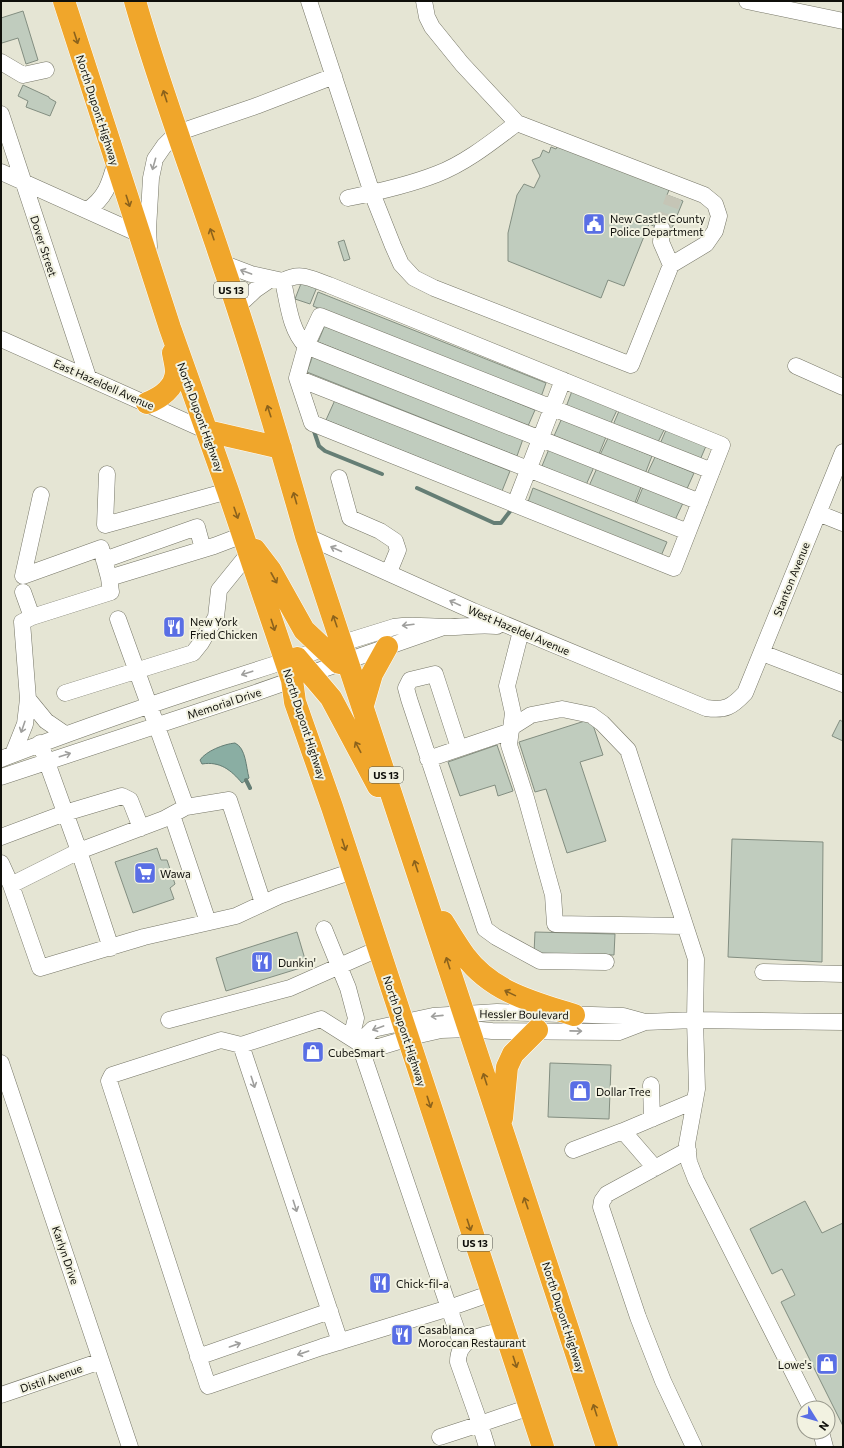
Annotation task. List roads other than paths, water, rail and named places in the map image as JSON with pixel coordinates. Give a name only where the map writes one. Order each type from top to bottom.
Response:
[{"type":"highway","name":"North Dupont Highway","points":[[64,1],[115,164],[170,328],[246,544],[296,668],[296,702],[353,870],[543,1447]]},
{"type":"highway","points":[[118,1],[143,29]]},
{"type":"highway","name":"North Dupont Highway","points":[[135,1],[177,133],[237,308],[281,448],[338,654],[363,705],[607,1447]]},
{"type":"highway","points":[[147,404],[156,400],[170,388],[176,373],[170,328]]},
{"type":"highway","points":[[206,431],[281,448]]},
{"type":"highway","points":[[246,544],[270,571],[304,630],[338,654]]},
{"type":"highway","points":[[363,705],[372,674],[387,647]]},
{"type":"highway","points":[[296,668],[331,698],[409,844]]},
{"type":"highway","points":[[424,889],[464,955],[488,979],[503,990],[522,999],[574,1015]]},
{"type":"highway","points":[[502,1129],[507,1067],[513,1054],[537,1030]]},
{"type":"street","points":[[309,1],[372,193],[401,264],[414,278],[434,288],[631,365],[671,265],[706,244],[716,231],[719,216],[715,204],[704,195],[676,191],[517,123],[462,64],[432,27],[427,17],[424,1]]},
{"type":"street","points":[[747,1],[843,21]]},
{"type":"street","points":[[1,62],[23,75],[46,70]]},
{"type":"street","points":[[150,269],[148,229],[151,178],[155,159],[164,146],[177,133],[256,106],[334,76]]},
{"type":"street","name":"Dover Street","points":[[1,114],[88,377]]},
{"type":"street","points":[[348,198],[372,193],[438,174],[487,145],[517,123]]},
{"type":"street","points":[[87,210],[104,196],[115,164]]},
{"type":"street","points":[[1,172],[138,234]]},
{"type":"street","points":[[662,229],[661,242],[671,265]]},
{"type":"street","points":[[222,263],[251,274],[277,280]]},
{"type":"street","points":[[237,308],[255,290],[277,280],[293,275],[303,276],[329,284],[722,445],[712,471],[700,502],[674,568],[312,423],[297,378],[306,346],[320,316],[712,471]]},
{"type":"street","points":[[277,280],[299,338],[306,346],[700,502]]},
{"type":"street","name":"East Hazeldell Avenue","points":[[1,339],[206,431]]},
{"type":"street","points":[[796,366],[843,387]]},
{"type":"street","points":[[297,378],[688,532]]},
{"type":"street","points":[[515,504],[563,380]]},
{"type":"street","name":"Stanton Avenue","points":[[735,704],[745,693],[843,452]]},
{"type":"street","points":[[107,474],[105,525],[228,491]]},
{"type":"street","points":[[339,478],[350,518],[380,531],[395,541],[398,550],[389,572]]},
{"type":"street","points":[[7,756],[25,724],[28,699],[22,622],[32,617],[110,592],[109,578],[101,548],[23,576],[41,495]]},
{"type":"street","points":[[818,513],[843,523]]},
{"type":"street","points":[[104,560],[197,527],[203,549]]},
{"type":"street","name":"West Hazeldel Avenue","points":[[306,536],[473,611],[706,708],[719,710],[735,704]]},
{"type":"street","points":[[109,578],[203,549],[246,544]]},
{"type":"street","points":[[65,692],[193,653],[201,643],[216,617],[219,590],[246,544]]},
{"type":"street","points":[[23,592],[32,617]]},
{"type":"street","points":[[118,619],[155,725],[186,807]]},
{"type":"street","name":"Memorial Drive","points":[[1,776],[155,725],[296,668],[338,654],[407,625],[447,627],[478,624],[519,630]]},
{"type":"street","name":"Memorial Drive","points":[[7,756],[65,734],[149,706],[296,668],[338,654],[387,647],[447,627]]},
{"type":"street","points":[[519,630],[507,686],[513,713],[509,745],[526,798],[553,895],[555,924],[685,926]]},
{"type":"street","points":[[762,653],[843,684]]},
{"type":"street","points":[[459,748],[435,674],[410,680],[406,688],[428,759],[485,929],[496,938],[540,961],[606,962]]},
{"type":"street","points":[[28,699],[46,721],[65,734]]},
{"type":"street","points":[[428,759],[512,729],[531,716],[562,709],[591,715],[602,723],[628,750],[696,959],[695,1020],[697,1089],[687,1144],[689,1162],[696,1180],[807,1400]]},
{"type":"street","points":[[40,743],[79,851],[111,948]]},
{"type":"street","points":[[1,837],[65,813],[122,796],[130,800],[141,828]]},
{"type":"street","points":[[11,885],[79,851],[141,828],[172,815],[186,807],[229,800],[263,903]]},
{"type":"street","points":[[172,815],[208,922]]},
{"type":"street","points":[[1,863],[11,885],[40,968],[144,937],[236,916],[279,896],[353,870]]},
{"type":"street","points":[[324,929],[348,988],[356,1018],[355,1040],[462,1345]]},
{"type":"street","points":[[169,1020],[290,988],[378,949]]},
{"type":"street","points":[[763,972],[843,974]]},
{"type":"street","name":"Hessler Boulevard","points":[[467,1021],[497,1012],[623,1016],[646,1022],[695,1020],[843,1022]]},
{"type":"street","name":"Hessler Boulevard","points":[[355,1040],[379,1047],[405,1030],[433,1016],[467,1021],[492,1031],[537,1030],[619,1032],[646,1022]]},
{"type":"street","points":[[355,1040],[321,1019],[241,1045],[221,1040],[112,1075],[109,1081],[208,1386],[492,1293]]},
{"type":"street","points":[[241,1045],[340,1342]]},
{"type":"street","name":"Karlyn Drive","points":[[1,1063],[130,1447]]},
{"type":"street","points":[[651,1084],[652,1118]]},
{"type":"street","points":[[573,1150],[694,1101]]},
{"type":"street","points":[[623,1131],[655,1168]]},
{"type":"street","points":[[688,1150],[607,1194],[602,1201],[601,1207],[638,1317],[663,1381],[694,1447]]},
{"type":"street","points":[[198,1357],[330,1311]]},
{"type":"street","points":[[487,1447],[458,1362],[458,1352],[462,1345],[467,1341],[504,1330]]},
{"type":"street","name":"Distil Avenue","points":[[1,1395],[101,1361]]},
{"type":"street","points":[[440,1437],[530,1407]]},
{"type":"water","points":[[235,743],[239,745],[245,758],[249,778],[242,783],[234,774],[220,765],[208,763],[202,764],[200,760],[216,748]]},
{"type":"waterway","points":[[314,431],[319,446],[325,451],[382,474]]},
{"type":"waterway","points":[[417,488],[494,523],[501,523],[511,510]]},
{"type":"waterway","points":[[246,780],[250,788]]},
{"type":"tunnel","points":[[662,229],[674,197]]},
{"type":"place","name":"New Castle County Police Department","points":[[594,224]]},
{"type":"place","name":"New York Fried Chicken","points":[[174,627]]},
{"type":"place","name":"Wawa","points":[[145,873]]},
{"type":"place","name":"Dunkin'","points":[[262,962]]},
{"type":"place","name":"CubeSmart","points":[[313,1052]]},
{"type":"place","name":"Dollar Tree","points":[[580,1091]]},
{"type":"place","name":"Chick-fil-a","points":[[380,1283]]},
{"type":"place","name":"Casablanca Moroccan Restaurant","points":[[402,1335]]},
{"type":"place","name":"Lowe's","points":[[827,1364]]}]
